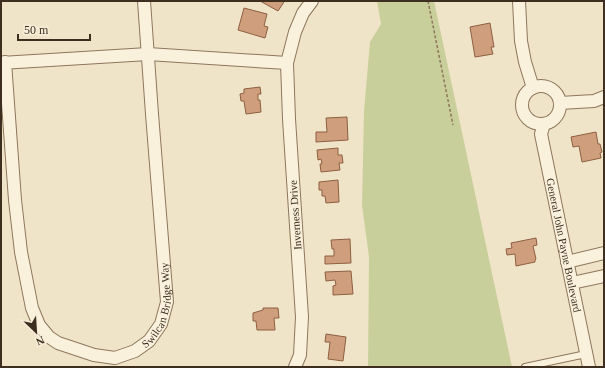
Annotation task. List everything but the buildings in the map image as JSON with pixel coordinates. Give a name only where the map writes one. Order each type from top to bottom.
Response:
[{"type":"street","name":"Swilcan Bridge Way","points":[[3,62],[20,245],[32,308],[39,325],[49,337],[58,343],[94,355],[115,358],[135,351],[149,341],[161,324],[166,302],[144,1]]},
{"type":"street","name":"Inverness Drive","points":[[295,367],[300,355],[302,317],[289,119],[287,63],[295,32],[303,13],[312,1]]},
{"type":"street","points":[[519,1],[521,41],[525,62],[533,88]]},
{"type":"street","points":[[3,62],[148,54],[287,63]]},
{"type":"street","points":[[540,86],[551,89],[558,96],[560,103],[559,111],[552,120],[544,124],[537,123],[528,118],[522,107],[523,101],[528,92],[533,88],[540,86]]},
{"type":"street","points":[[560,103],[594,101],[604,97]]},
{"type":"street","name":"General John Payne Boulevard","points":[[544,124],[541,134],[589,367]]},
{"type":"street","points":[[567,262],[604,253]]},
{"type":"street","points":[[572,283],[604,276]]},
{"type":"lane","points":[[526,367],[586,354]]},
{"type":"path","points":[[428,1],[454,125]]},
{"type":"green space","points":[[377,1],[434,1],[512,367],[368,367],[369,257],[362,205],[364,111],[370,42],[381,24]]}]
